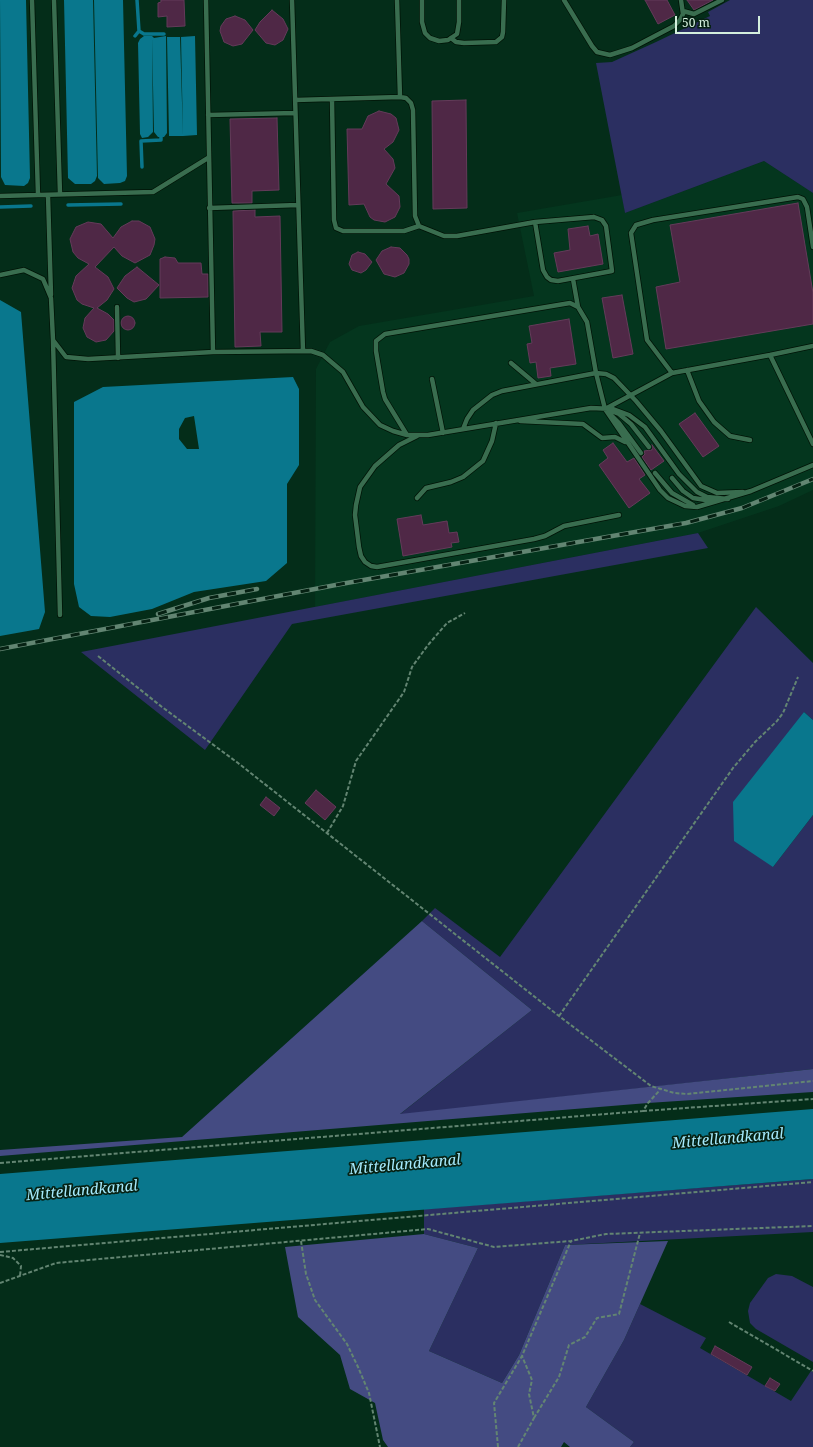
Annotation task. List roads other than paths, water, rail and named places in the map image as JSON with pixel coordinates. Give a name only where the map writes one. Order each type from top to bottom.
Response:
[{"type":"lane","points":[[32,0],[38,195]]},
{"type":"lane","points":[[54,0],[60,194]]},
{"type":"lane","points":[[206,0],[213,352]]},
{"type":"lane","points":[[292,0],[303,351]]},
{"type":"lane","points":[[397,0],[400,97]]},
{"type":"lane","points":[[422,0],[422,22],[424,33],[430,38],[439,41],[451,38],[456,34],[459,22],[459,0]]},
{"type":"lane","points":[[451,38],[456,42],[464,43],[496,42],[502,37],[503,32],[504,0]]},
{"type":"lane","points":[[564,0],[592,46],[604,54],[618,53],[655,37],[680,20],[683,11],[681,0]]},
{"type":"lane","points":[[683,11],[694,14],[722,0]]},
{"type":"lane","points":[[295,100],[400,97],[406,98],[411,103],[413,110],[415,216],[419,226]]},
{"type":"lane","points":[[332,99],[334,220],[336,228],[343,231],[404,232],[419,226],[444,236],[457,236],[535,222],[594,217],[602,220],[606,226],[612,271],[573,279],[558,281],[551,280],[547,277],[543,270],[535,222]]},
{"type":"lane","points":[[208,115],[295,113]]},
{"type":"lane","points":[[0,196],[153,192],[208,158]]},
{"type":"lane","points":[[48,195],[60,615]]},
{"type":"lane","points":[[672,373],[647,340],[631,233],[636,225],[653,220],[798,197],[804,200],[807,207],[813,247]]},
{"type":"lane","points":[[209,208],[298,205]]},
{"type":"lane","points":[[0,275],[24,270],[43,279],[51,298]]},
{"type":"lane","points":[[573,279],[578,306],[587,322],[596,373],[605,409],[628,445],[660,490],[668,498],[685,506],[697,507],[751,491],[813,466]]},
{"type":"lane","points":[[407,435],[384,399],[376,351],[376,341],[385,334],[557,304],[570,303],[578,306]]},
{"type":"lane","points":[[117,307],[118,358]]},
{"type":"lane","points":[[53,340],[66,357],[88,360],[213,352],[303,351],[323,355],[343,372],[363,407],[380,425],[407,435],[416,436],[443,433],[591,408],[624,412],[645,427],[679,474],[697,492],[707,497],[728,499]]},
{"type":"lane","points":[[605,409],[672,373],[813,346]]},
{"type":"lane","points":[[770,355],[813,444]]},
{"type":"lane","points":[[511,363],[536,384]]},
{"type":"lane","points":[[687,370],[699,401],[714,422],[730,436],[750,440]]},
{"type":"lane","points":[[463,429],[466,419],[473,410],[492,395],[514,387],[596,373],[606,374],[614,378],[631,395],[661,431],[701,486],[717,493],[751,491]]},
{"type":"lane","points":[[432,379],[443,433]]},
{"type":"lane","points":[[605,409],[618,414],[631,424],[649,447]]},
{"type":"lane","points":[[605,409],[620,423],[641,453]]},
{"type":"lane","points":[[511,421],[583,424],[602,438],[622,439],[628,445]]},
{"type":"lane","points":[[417,498],[426,488],[451,482],[463,477],[483,461],[492,441],[496,423]]},
{"type":"lane","points":[[416,436],[399,445],[375,466],[360,487],[355,515],[359,547],[361,556],[365,562],[371,566],[384,566],[528,540],[545,536],[564,526],[619,515]]},
{"type":"lane","points":[[655,473],[672,493],[697,507]]},
{"type":"lane","points":[[672,478],[683,491],[693,498],[708,501],[728,499]]},
{"type":"water","points":[[0,0],[26,0],[30,178],[28,183],[24,186],[5,185],[1,177]]},
{"type":"water","points":[[64,0],[93,0],[97,176],[95,181],[91,184],[75,184],[68,178]]},
{"type":"water","points":[[94,0],[123,0],[127,176],[125,181],[120,183],[104,184],[98,178]]},
{"type":"water","points":[[144,36],[152,36],[154,38],[166,36],[167,133],[164,137],[158,137],[154,132],[152,38],[153,132],[148,137],[142,138],[140,134],[138,43]]},
{"type":"water","points":[[195,36],[197,135],[183,136],[181,37]]},
{"type":"water","points":[[167,37],[180,37],[183,136],[169,136]]},
{"type":"water","points":[[0,300],[21,312],[45,612],[39,629],[0,636]]},
{"type":"water","points":[[293,377],[299,389],[299,465],[287,484],[287,563],[266,581],[194,592],[152,609],[110,617],[91,616],[79,607],[74,584],[74,402],[103,387]],"holes":[[[194,416],[199,449],[187,449],[179,439],[179,429],[185,418]]]},
{"type":"water","points":[[804,712],[813,720],[813,815],[773,867],[734,841],[733,802]]},
{"type":"water","name":"Mittellandkanal","points":[[813,1109],[813,1179],[0,1243],[0,1174]]},
{"type":"waterway","points":[[137,0],[139,31],[144,34],[164,34]]},
{"type":"waterway","points":[[135,36],[139,31]]},
{"type":"waterway","points":[[142,167],[141,141],[161,140],[161,137]]},
{"type":"waterway","points":[[68,205],[121,204]]},
{"type":"waterway","points":[[0,207],[31,206]]},
{"type":"railway","points":[[0,649],[341,584],[686,523],[742,508],[813,479]]},
{"type":"railway","points":[[158,614],[209,598],[257,589]]}]
